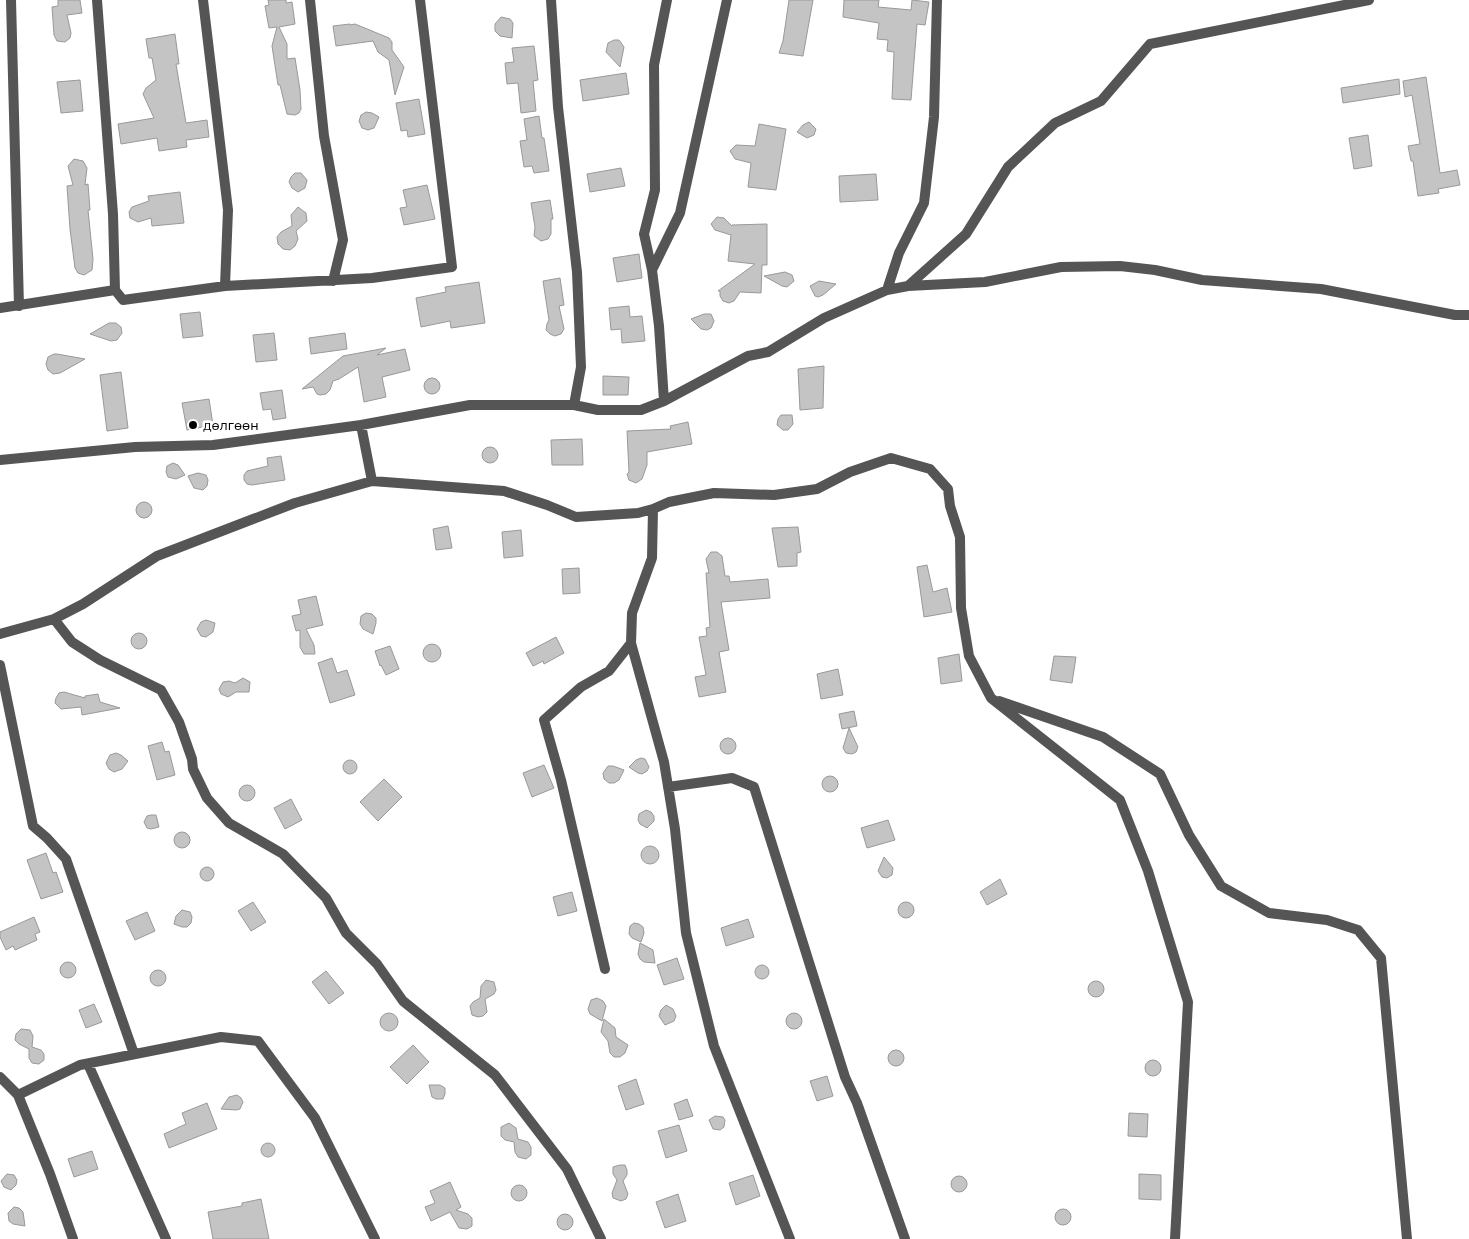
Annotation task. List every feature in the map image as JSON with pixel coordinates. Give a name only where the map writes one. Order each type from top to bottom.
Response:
[{"type":"street","points":[[11,0],[19,306]]},
{"type":"street","points":[[97,0],[113,214],[115,290],[123,300],[225,286],[372,278],[452,267],[420,0]]},
{"type":"street","points":[[203,0],[228,210],[225,286]]},
{"type":"street","points":[[310,0],[324,136],[343,240],[333,281]]},
{"type":"street","points":[[552,0],[558,107],[577,272],[581,367],[574,405]]},
{"type":"street","points":[[664,401],[659,326],[652,270],[644,234],[655,190],[654,65],[667,0]]},
{"type":"street","points":[[652,270],[680,213],[727,0]]},
{"type":"street","points":[[887,290],[899,253],[924,203],[934,116],[937,0]]},
{"type":"street","points":[[908,286],[966,234],[1008,167],[1055,123],[1101,101],[1150,44],[1370,0]]},
{"type":"street","points":[[0,460],[135,447],[213,445],[362,425],[470,406],[574,405],[598,410],[641,410],[664,401],[748,356],[768,352],[824,318],[887,290],[908,286],[986,282],[1061,267],[1120,266],[1155,270],[1202,280],[1321,289],[1455,315],[1469,315]]},
{"type":"street","points":[[0,308],[115,290]]},
{"type":"street","points":[[362,425],[372,481]]},
{"type":"street","points":[[0,634],[54,619],[82,604],[157,556],[296,503],[372,481],[504,491],[547,504],[576,517],[638,513],[668,502],[714,494],[774,496],[817,489],[850,472],[891,458],[930,469],[948,489],[950,506],[960,537],[961,608],[969,656],[991,698],[1120,800],[1148,870],[1188,1002],[1175,1239]]},
{"type":"street","points":[[653,509],[652,558],[632,613],[631,643],[664,762],[675,830],[686,933],[714,1046],[790,1239]]},
{"type":"street","points":[[54,619],[72,642],[100,660],[161,690],[179,722],[192,759],[193,769],[207,798],[229,823],[282,854],[326,898],[346,933],[377,964],[403,1001],[495,1076],[566,1169],[601,1239]]},
{"type":"street","points":[[605,969],[561,780],[544,720],[581,687],[609,670],[631,643]]},
{"type":"street","points":[[0,665],[33,826],[47,838],[66,860],[134,1054]]},
{"type":"street","points":[[991,698],[1103,737],[1160,774],[1189,835],[1221,886],[1268,913],[1327,920],[1358,930],[1380,958],[1407,1239]]},
{"type":"street","points":[[668,787],[732,778],[754,787],[845,1077],[857,1103],[905,1239]]},
{"type":"street","points":[[18,1095],[80,1065],[221,1037],[258,1041],[315,1118],[375,1239]]},
{"type":"street","points":[[88,1064],[166,1239]]},
{"type":"street","points":[[0,1078],[18,1095],[50,1174],[73,1239]]},
{"type":"building","points":[[58,0],[80,0],[82,13],[67,15],[71,33],[70,38],[65,42],[57,41],[54,35],[52,7],[58,6]]},
{"type":"building","points":[[268,0],[292,2],[295,24],[279,27],[287,44],[287,59],[295,58],[301,109],[295,115],[287,114],[280,85],[278,85],[272,46],[277,27],[269,28],[265,6],[269,5]]},
{"type":"building","points":[[789,0],[813,0],[803,56],[779,53],[783,41]]},
{"type":"building","points":[[844,0],[879,0],[878,7],[911,10],[912,0],[929,2],[925,25],[917,24],[911,100],[892,99],[894,52],[887,51],[888,40],[877,39],[879,23],[843,17]]},
{"type":"building","points":[[501,17],[510,19],[513,23],[512,38],[500,36],[495,31],[495,24]]},
{"type":"building","points":[[355,24],[389,38],[392,42],[392,50],[404,67],[395,95],[389,60],[378,52],[373,41],[336,46],[333,26]]},
{"type":"building","points":[[175,34],[179,64],[176,64],[186,123],[207,120],[209,137],[186,140],[187,147],[159,151],[157,138],[121,144],[118,124],[154,118],[143,94],[146,88],[156,80],[152,58],[149,58],[146,39]]},
{"type":"building","points":[[619,40],[624,47],[620,67],[606,52],[608,43]]},
{"type":"building","points":[[534,46],[538,80],[533,81],[536,111],[521,113],[518,83],[507,84],[505,63],[514,62],[512,48]]},
{"type":"building","points":[[626,73],[629,94],[583,101],[580,80]]},
{"type":"building","points":[[1426,77],[1440,173],[1457,170],[1460,185],[1438,189],[1439,193],[1418,196],[1413,161],[1411,161],[1408,146],[1420,144],[1412,95],[1405,97],[1403,81]]},
{"type":"building","points":[[1399,79],[1400,94],[1343,103],[1341,88]]},
{"type":"building","points":[[80,80],[83,111],[61,113],[57,82]]},
{"type":"building","points":[[419,99],[425,134],[408,137],[407,130],[401,131],[396,103]]},
{"type":"building","points":[[366,112],[379,117],[374,128],[368,130],[362,128],[359,121],[361,115]]},
{"type":"building","points":[[539,116],[549,171],[534,173],[532,166],[524,167],[520,141],[527,140],[524,119]]},
{"type":"building","points":[[809,122],[816,129],[814,135],[807,138],[797,132],[803,125]]},
{"type":"building","points":[[759,124],[786,129],[776,190],[748,187],[751,163],[735,159],[730,151],[736,145],[755,146]]},
{"type":"building","points":[[1368,135],[1372,166],[1354,169],[1349,138]]},
{"type":"building","points":[[74,159],[83,161],[87,168],[85,185],[88,184],[90,210],[88,210],[93,259],[92,270],[84,275],[78,273],[75,268],[70,229],[67,186],[73,185],[68,166]]},
{"type":"building","points":[[621,168],[625,186],[590,192],[587,174]]},
{"type":"building","points":[[295,173],[301,173],[307,180],[305,188],[298,192],[292,188],[289,182]]},
{"type":"building","points":[[876,174],[878,200],[840,202],[839,176]]},
{"type":"building","points":[[427,185],[435,219],[404,225],[400,208],[407,207],[403,190]]},
{"type":"building","points":[[180,192],[184,223],[152,226],[151,218],[138,222],[130,218],[129,212],[132,207],[149,201],[148,196]]},
{"type":"building","points":[[550,200],[553,219],[551,219],[551,234],[548,239],[541,241],[534,236],[535,227],[531,203]]},
{"type":"building","points":[[298,207],[306,213],[307,221],[296,231],[298,239],[295,246],[290,250],[283,249],[278,244],[277,237],[281,232],[292,226],[291,215]]},
{"type":"building","points":[[717,217],[724,218],[732,226],[767,224],[767,265],[762,265],[761,293],[740,292],[734,301],[729,303],[723,301],[720,296],[720,291],[718,291],[755,264],[728,261],[731,235],[715,230],[711,224]]},
{"type":"building","points":[[639,254],[642,278],[617,282],[613,258]]},
{"type":"building","points":[[785,272],[792,275],[794,281],[787,287],[764,276]]},
{"type":"building","points":[[560,278],[564,305],[559,306],[564,329],[561,334],[555,336],[546,330],[549,320],[543,281]]},
{"type":"building","points":[[819,281],[836,284],[818,297],[815,296],[810,286]]},
{"type":"building","points":[[479,282],[485,323],[451,328],[450,321],[421,327],[416,298],[446,292],[445,287]]},
{"type":"building","points":[[629,306],[630,317],[642,316],[645,341],[622,343],[621,329],[611,330],[609,308]]},
{"type":"building","points":[[200,312],[203,336],[183,338],[180,314]]},
{"type":"building","points":[[704,314],[711,314],[714,321],[711,328],[707,330],[701,329],[691,319]]},
{"type":"building","points":[[109,323],[116,323],[121,327],[122,333],[117,340],[111,341],[90,334]]},
{"type":"building","points":[[274,333],[277,360],[256,362],[253,335]]},
{"type":"building","points":[[345,333],[347,349],[311,354],[309,338]]},
{"type":"building","points":[[386,348],[377,355],[405,349],[410,370],[382,377],[386,397],[364,402],[358,367],[333,381],[330,390],[326,394],[317,394],[313,387],[302,389],[343,356]]},
{"type":"building","points":[[54,354],[85,359],[60,373],[53,374],[48,370],[46,364],[48,357]]},
{"type":"building","points":[[824,366],[823,408],[800,410],[798,369]]},
{"type":"building","points":[[121,372],[128,428],[107,431],[100,375]]},
{"type":"building","points":[[603,376],[629,377],[628,395],[603,395]]},
{"type":"building","points":[[432,378],[440,386],[432,394],[424,386]]},
{"type":"building","points":[[282,390],[286,418],[273,420],[271,409],[263,410],[260,393]]},
{"type":"building","points":[[209,399],[213,425],[187,430],[182,403]]},
{"type":"building","points":[[781,415],[792,415],[793,424],[788,430],[783,430],[777,425]]},
{"type":"building","points":[[688,422],[692,444],[647,452],[647,465],[642,479],[636,483],[629,480],[627,474],[629,472],[627,431],[671,429],[670,426]]},
{"type":"building","points":[[582,439],[583,465],[552,465],[551,440]]},
{"type":"building","points":[[487,447],[493,447],[498,452],[496,461],[487,463],[482,458],[482,452]]},
{"type":"building","points":[[281,456],[285,480],[252,485],[247,484],[244,480],[244,475],[247,471],[268,466],[267,458]]},
{"type":"building","points":[[173,463],[178,465],[185,475],[176,479],[168,477],[166,472],[167,466]]},
{"type":"building","points":[[198,473],[206,475],[208,480],[207,486],[203,490],[194,488],[188,476]]},
{"type":"building","points":[[144,502],[152,510],[144,518],[136,510]]},
{"type":"building","points":[[448,526],[452,548],[436,550],[433,529]]},
{"type":"building","points":[[798,527],[801,552],[797,553],[797,566],[778,567],[772,528]]},
{"type":"building","points":[[521,530],[523,556],[504,558],[502,532]]},
{"type":"building","points":[[711,552],[717,552],[722,556],[725,576],[729,576],[730,582],[768,579],[770,598],[721,602],[729,650],[719,652],[726,692],[699,697],[695,677],[706,675],[699,637],[707,636],[706,628],[710,627],[706,573],[709,573],[706,559]]},
{"type":"building","points":[[927,565],[933,592],[947,588],[952,612],[924,617],[917,567]]},
{"type":"building","points":[[579,568],[580,593],[563,594],[562,569]]},
{"type":"building","points":[[316,596],[323,625],[306,629],[314,645],[315,654],[304,654],[300,647],[300,630],[296,631],[292,616],[301,614],[298,600]]},
{"type":"building","points":[[366,613],[372,614],[376,618],[373,634],[363,629],[360,624],[361,616]]},
{"type":"building","points":[[206,620],[215,623],[213,632],[206,637],[201,636],[197,629],[201,622]]},
{"type":"building","points":[[139,633],[145,635],[147,641],[145,647],[139,649],[133,647],[131,641],[133,635]]},
{"type":"building","points":[[556,637],[564,653],[544,664],[543,661],[533,666],[526,653]]},
{"type":"building","points":[[432,644],[438,647],[441,653],[438,659],[432,662],[426,659],[423,653],[426,647]]},
{"type":"building","points":[[390,646],[399,669],[386,675],[380,666],[375,651]]},
{"type":"building","points":[[959,654],[962,681],[941,684],[938,658]]},
{"type":"building","points":[[1054,656],[1076,657],[1072,683],[1050,680]]},
{"type":"building","points":[[332,658],[337,673],[347,670],[355,695],[330,703],[318,663]]},
{"type":"building","points":[[838,669],[843,695],[821,699],[817,674]]},
{"type":"building","points":[[243,678],[250,682],[249,692],[236,692],[228,697],[221,694],[219,689],[223,682],[235,683]]},
{"type":"building","points":[[64,692],[85,698],[85,696],[98,694],[100,702],[120,708],[82,715],[81,707],[61,709],[55,703],[59,693]]},
{"type":"building","points":[[854,711],[857,726],[842,729],[839,714]]},
{"type":"building","points":[[849,728],[858,747],[856,752],[852,754],[846,753],[843,748]]},
{"type":"building","points":[[725,738],[731,738],[736,743],[734,752],[725,754],[720,749],[720,743]]},
{"type":"building","points":[[162,742],[165,752],[169,751],[175,775],[157,780],[148,746]]},
{"type":"building","points":[[116,753],[128,761],[122,769],[114,772],[109,769],[106,763],[110,755]]},
{"type":"building","points":[[641,758],[645,759],[649,767],[642,774],[629,767]]},
{"type":"building","points":[[347,760],[353,760],[357,767],[353,774],[347,774],[343,770],[343,764]]},
{"type":"building","points":[[544,765],[554,788],[532,797],[523,773]]},
{"type":"building","points":[[608,766],[624,770],[619,780],[614,783],[609,783],[604,779],[603,773]]},
{"type":"building","points":[[830,776],[838,784],[830,792],[822,784]]},
{"type":"building","points":[[384,779],[402,797],[378,821],[360,802]]},
{"type":"building","points":[[247,785],[255,793],[247,801],[239,793]]},
{"type":"building","points":[[291,799],[302,820],[285,829],[274,808]]},
{"type":"building","points":[[646,810],[654,816],[654,821],[647,828],[640,824],[638,820],[639,814]]},
{"type":"building","points":[[156,815],[159,827],[147,828],[144,822],[147,816]]},
{"type":"building","points":[[888,820],[895,840],[867,848],[861,828]]},
{"type":"building","points":[[182,832],[188,834],[190,840],[188,846],[182,848],[176,846],[174,840],[176,834]]},
{"type":"building","points":[[650,846],[656,849],[659,855],[656,861],[650,864],[644,861],[641,855],[644,849]]},
{"type":"building","points":[[46,853],[53,873],[56,872],[63,892],[41,899],[27,860]]},
{"type":"building","points":[[884,857],[893,868],[892,875],[887,878],[882,877],[878,871]]},
{"type":"building","points":[[204,867],[210,867],[214,874],[210,881],[204,881],[200,877],[200,871]]},
{"type":"building","points":[[1000,879],[1007,894],[987,905],[980,892]]},
{"type":"building","points":[[572,892],[577,911],[558,916],[553,897]]},
{"type":"building","points":[[253,902],[266,922],[251,931],[238,911]]},
{"type":"building","points":[[906,902],[914,910],[906,918],[898,910]]},
{"type":"building","points":[[182,910],[190,912],[192,917],[191,923],[187,927],[174,924],[176,916]]},
{"type":"building","points":[[147,912],[155,931],[135,940],[126,921]]},
{"type":"building","points":[[34,917],[40,932],[35,934],[37,940],[15,950],[13,946],[6,950],[0,937],[0,932]]},
{"type":"building","points":[[748,919],[754,937],[726,946],[721,928]]},
{"type":"building","points":[[634,923],[643,927],[644,933],[641,942],[632,938],[629,934],[630,926]]},
{"type":"building","points":[[640,943],[653,950],[655,963],[644,962],[640,959],[638,954]]},
{"type":"building","points":[[677,958],[684,979],[664,985],[657,965]]},
{"type":"building","points":[[68,962],[76,970],[68,978],[60,970]]},
{"type":"building","points":[[759,965],[765,965],[769,972],[765,979],[759,979],[755,975],[755,969]]},
{"type":"building","points":[[158,970],[164,972],[166,978],[164,984],[158,986],[152,984],[150,978],[152,972]]},
{"type":"building","points":[[326,971],[344,993],[329,1004],[312,982]]},
{"type":"building","points":[[486,980],[494,982],[496,990],[494,994],[485,999],[487,1012],[483,1016],[478,1017],[472,1015],[470,1006],[480,998],[481,986]]},
{"type":"building","points":[[1096,981],[1104,989],[1096,997],[1088,989]]},
{"type":"building","points":[[597,998],[603,1001],[606,1006],[602,1021],[590,1014],[588,1009],[591,1000]]},
{"type":"building","points":[[94,1004],[102,1022],[86,1028],[79,1010]]},
{"type":"building","points":[[666,1005],[673,1009],[676,1016],[674,1021],[665,1025],[659,1016],[661,1010]]},
{"type":"building","points":[[389,1013],[395,1016],[398,1022],[395,1028],[389,1031],[383,1028],[380,1022],[383,1016]]},
{"type":"building","points":[[794,1013],[802,1021],[794,1029],[786,1021]]},
{"type":"building","points":[[604,1019],[615,1028],[616,1037],[628,1045],[625,1053],[620,1057],[614,1057],[610,1053],[608,1041],[601,1032]]},
{"type":"building","points":[[21,1029],[30,1030],[33,1036],[32,1047],[41,1050],[44,1054],[44,1060],[39,1064],[32,1063],[29,1058],[29,1049],[15,1040],[16,1034]]},
{"type":"building","points":[[413,1045],[429,1062],[407,1084],[390,1067]]},
{"type":"building","points":[[896,1050],[904,1058],[896,1066],[888,1058]]},
{"type":"building","points":[[1153,1060],[1161,1068],[1153,1076],[1145,1068]]},
{"type":"building","points":[[827,1076],[833,1096],[817,1101],[810,1081]]},
{"type":"building","points":[[636,1079],[644,1104],[626,1110],[618,1086]]},
{"type":"building","points":[[429,1085],[440,1085],[445,1088],[443,1099],[432,1097]]},
{"type":"building","points":[[237,1095],[243,1102],[240,1109],[221,1109],[229,1097]]},
{"type":"building","points":[[687,1099],[693,1116],[679,1120],[674,1104]]},
{"type":"building","points":[[207,1103],[217,1129],[169,1148],[164,1134],[186,1124],[182,1113]]},
{"type":"building","points":[[1129,1113],[1148,1114],[1147,1137],[1128,1136]]},
{"type":"building","points":[[715,1116],[723,1117],[725,1120],[724,1127],[720,1130],[713,1129],[709,1120]]},
{"type":"building","points":[[509,1123],[516,1128],[518,1139],[528,1142],[531,1147],[531,1155],[526,1159],[518,1157],[515,1152],[514,1142],[505,1140],[501,1136],[501,1127]]},
{"type":"building","points":[[679,1125],[687,1151],[666,1158],[658,1131]]},
{"type":"building","points":[[265,1143],[271,1143],[275,1150],[271,1157],[265,1157],[261,1153],[261,1147]]},
{"type":"building","points":[[92,1151],[98,1169],[74,1177],[68,1159]]},
{"type":"building","points":[[625,1165],[627,1170],[627,1175],[623,1181],[628,1194],[626,1199],[621,1201],[613,1198],[612,1193],[617,1180],[613,1174],[613,1167]]},
{"type":"building","points":[[7,1174],[14,1175],[17,1180],[16,1185],[11,1190],[4,1187],[1,1181]]},
{"type":"building","points":[[1139,1174],[1161,1175],[1161,1200],[1139,1199]]},
{"type":"building","points":[[753,1175],[760,1196],[736,1205],[729,1183]]},
{"type":"building","points":[[959,1176],[967,1184],[959,1192],[951,1184]]},
{"type":"building","points":[[450,1182],[461,1207],[456,1210],[468,1214],[472,1218],[472,1226],[467,1229],[459,1228],[450,1212],[431,1221],[425,1207],[435,1203],[430,1191]]},
{"type":"building","points":[[516,1185],[522,1185],[527,1190],[525,1199],[516,1201],[511,1196],[511,1190]]},
{"type":"building","points":[[678,1194],[686,1221],[665,1228],[656,1202]]},
{"type":"building","points":[[261,1199],[269,1239],[213,1239],[208,1212],[242,1206],[242,1203]]},
{"type":"building","points":[[14,1207],[19,1208],[23,1212],[25,1226],[13,1224],[9,1221],[8,1213]]},
{"type":"building","points":[[1063,1209],[1071,1217],[1063,1225],[1055,1217]]},
{"type":"building","points":[[565,1214],[571,1216],[573,1222],[571,1228],[565,1230],[559,1228],[557,1222],[559,1216]]},
{"type":"place","name":"дөлгөөн","points":[[193,425]]}]
